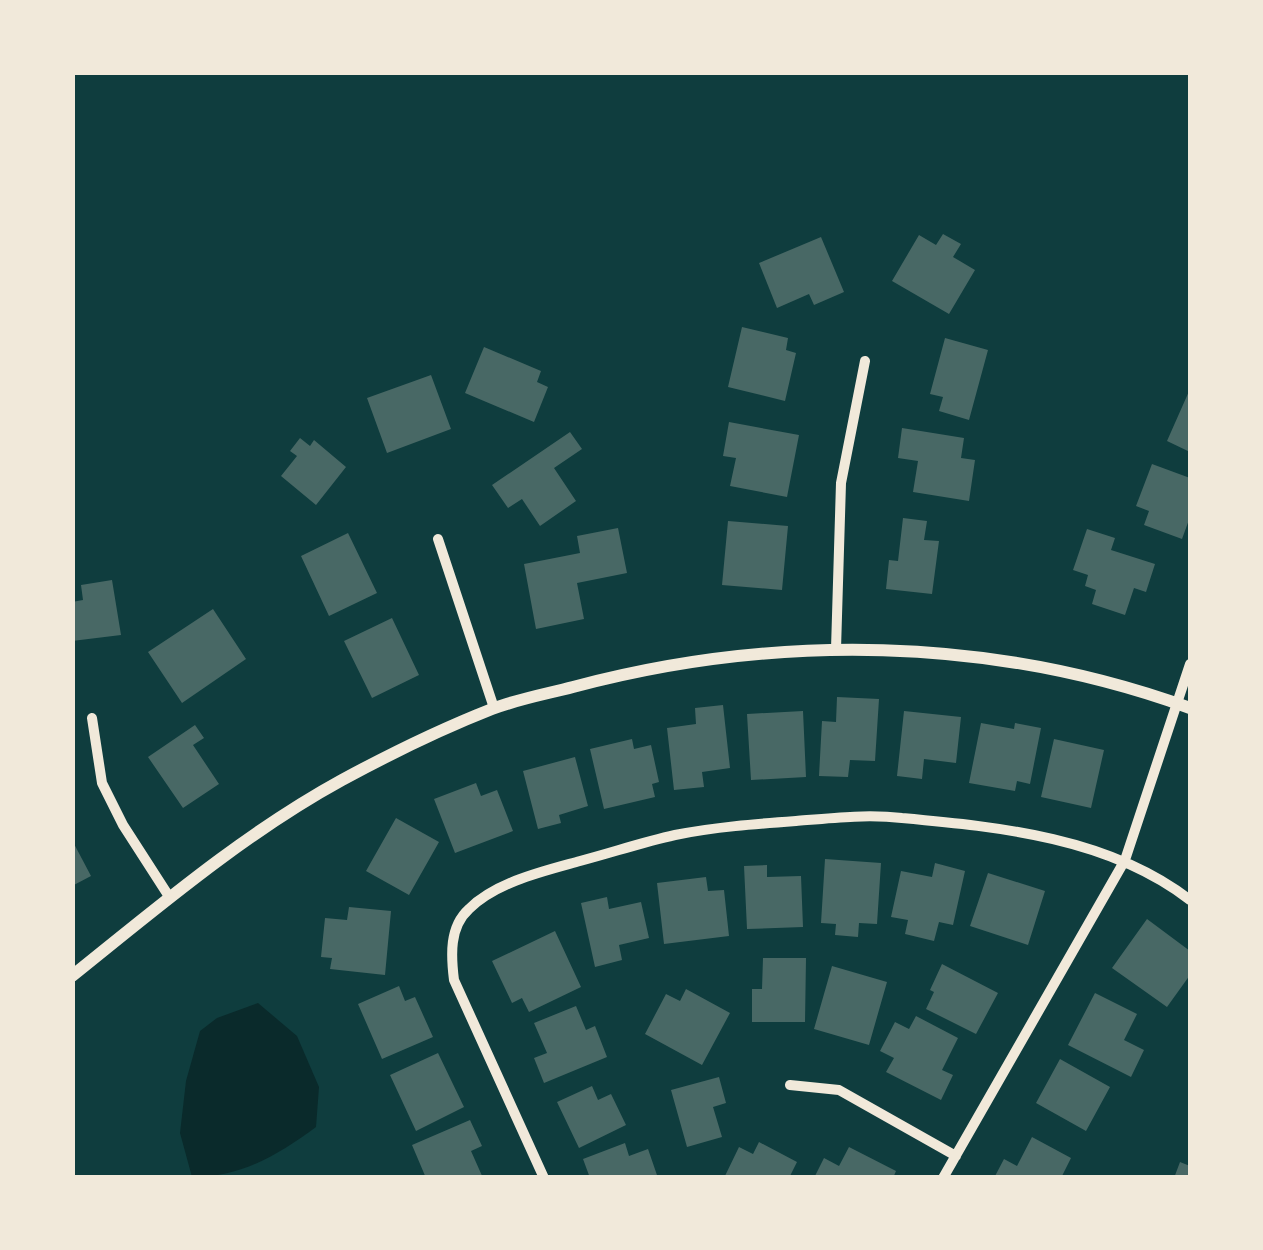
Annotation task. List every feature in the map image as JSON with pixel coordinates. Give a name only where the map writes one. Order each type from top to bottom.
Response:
[{"type":"street","points":[[836,649],[841,482],[865,362]]},
{"type":"street","points":[[438,538],[494,708]]},
{"type":"street","points":[[72,976],[276,820],[340,781],[494,708],[660,665],[740,654],[836,649],[952,654],[1100,680],[1184,706]]},
{"type":"street","points":[[944,1178],[1125,860],[1184,706],[1190,664]]},
{"type":"street","points":[[92,718],[102,783],[122,825],[170,898]]},
{"type":"street","points":[[544,1178],[454,980],[450,954],[455,932],[467,910],[493,892],[550,870],[673,836],[838,817],[898,817],[1024,833],[1125,860],[1190,900]]},
{"type":"street","points":[[790,1085],[839,1090],[956,1156]]},
{"type":"water","points":[[258,1003],[297,1036],[319,1087],[316,1127],[243,1169],[192,1177],[180,1133],[186,1081],[200,1031],[217,1018]]},
{"type":"building","points":[[943,234],[961,244],[953,257],[975,270],[949,314],[892,281],[919,235],[936,245]]},
{"type":"building","points":[[821,237],[844,292],[814,305],[809,294],[777,308],[759,263]]},
{"type":"building","points":[[742,327],[788,338],[786,350],[796,353],[785,401],[728,387]]},
{"type":"building","points":[[945,338],[988,350],[969,420],[939,411],[943,397],[930,394]]},
{"type":"building","points":[[484,347],[541,371],[537,382],[548,387],[534,422],[465,393]]},
{"type":"building","points":[[431,375],[451,429],[387,453],[367,398]]},
{"type":"building","points":[[1190,389],[1190,452],[1167,441]]},
{"type":"building","points":[[729,422],[799,435],[787,497],[730,486],[736,458],[723,456]]},
{"type":"building","points":[[902,428],[964,438],[961,458],[975,460],[969,501],[913,492],[918,461],[898,458]]},
{"type":"building","points":[[570,432],[582,449],[554,468],[576,501],[540,526],[522,499],[508,508],[492,485]]},
{"type":"building","points":[[300,438],[310,446],[314,440],[346,467],[316,505],[281,476],[297,456],[290,451]]},
{"type":"building","points":[[1152,464],[1190,478],[1190,517],[1182,539],[1144,525],[1149,511],[1136,506]]},
{"type":"building","points":[[903,518],[927,521],[924,540],[939,541],[932,594],[886,589],[889,560],[898,561]]},
{"type":"building","points":[[728,521],[788,526],[782,590],[722,585]]},
{"type":"building","points":[[618,528],[627,573],[577,583],[584,619],[536,629],[524,564],[580,553],[577,536]]},
{"type":"building","points":[[1087,529],[1115,538],[1111,550],[1155,564],[1146,592],[1134,588],[1125,615],[1092,604],[1096,590],[1085,586],[1088,575],[1073,570]]},
{"type":"building","points":[[348,533],[377,593],[329,616],[301,556]]},
{"type":"building","points":[[112,580],[121,635],[72,641],[72,602],[83,600],[81,585]]},
{"type":"building","points":[[213,609],[246,659],[182,703],[148,652]]},
{"type":"building","points":[[392,618],[419,675],[372,698],[344,641]]},
{"type":"building","points":[[837,697],[879,699],[875,761],[850,760],[848,777],[819,776],[822,721],[836,722]]},
{"type":"building","points":[[723,705],[730,768],[702,772],[704,787],[674,790],[667,728],[696,724],[695,708]]},
{"type":"building","points":[[803,711],[806,777],[751,780],[747,714]]},
{"type":"building","points":[[904,711],[961,717],[956,763],[924,759],[922,779],[897,776]]},
{"type":"building","points":[[981,723],[1014,729],[1015,723],[1041,728],[1030,784],[1017,781],[1015,791],[969,783]]},
{"type":"building","points":[[195,725],[204,738],[193,745],[219,784],[183,808],[148,757]]},
{"type":"building","points":[[632,739],[634,749],[651,745],[659,782],[652,784],[655,797],[604,809],[590,749]]},
{"type":"building","points":[[1054,739],[1104,750],[1091,808],[1041,797]]},
{"type":"building","points":[[575,757],[588,806],[559,815],[561,823],[538,829],[523,771]]},
{"type":"building","points":[[476,783],[481,796],[497,790],[513,831],[455,853],[434,799]]},
{"type":"building","points":[[396,818],[439,842],[409,895],[366,871]]},
{"type":"building","points":[[72,840],[91,876],[72,886]]},
{"type":"building","points":[[825,859],[881,863],[877,924],[859,923],[858,937],[835,935],[836,924],[821,923]]},
{"type":"building","points":[[935,863],[965,871],[953,925],[939,922],[934,941],[905,934],[908,920],[891,917],[901,871],[932,877]]},
{"type":"building","points":[[767,865],[767,877],[801,876],[803,927],[747,929],[744,866]]},
{"type":"building","points":[[988,873],[1045,891],[1028,945],[970,926]]},
{"type":"building","points":[[706,877],[708,891],[724,890],[729,936],[664,944],[657,883]]},
{"type":"building","points":[[607,897],[609,909],[641,902],[649,938],[619,945],[622,960],[595,967],[581,903]]},
{"type":"building","points":[[349,907],[391,911],[385,975],[330,969],[332,958],[321,957],[325,918],[347,920]]},
{"type":"building","points":[[1147,919],[1190,951],[1190,975],[1167,1007],[1112,968]]},
{"type":"building","points":[[555,931],[581,987],[529,1012],[522,998],[512,1003],[492,961]]},
{"type":"building","points":[[763,958],[806,958],[805,1022],[752,1022],[752,989],[762,989]]},
{"type":"building","points":[[942,964],[998,993],[976,1034],[926,1009]]},
{"type":"building","points":[[832,966],[887,982],[869,1045],[814,1029]]},
{"type":"building","points":[[399,986],[405,1001],[415,997],[433,1037],[382,1059],[358,1004]]},
{"type":"building","points":[[686,989],[730,1013],[702,1065],[645,1034],[666,994],[680,1001]]},
{"type":"building","points":[[1095,993],[1137,1014],[1124,1040],[1144,1050],[1131,1077],[1068,1045]]},
{"type":"building","points":[[576,1006],[586,1030],[595,1026],[607,1057],[544,1083],[534,1058],[547,1053],[534,1023]]},
{"type":"building","points":[[916,1016],[958,1038],[942,1070],[953,1075],[941,1100],[886,1072],[894,1058],[880,1051],[895,1022],[909,1029]]},
{"type":"building","points":[[438,1053],[464,1107],[416,1131],[390,1075]]},
{"type":"building","points":[[1060,1059],[1110,1087],[1086,1131],[1036,1103]]},
{"type":"building","points":[[719,1077],[726,1103],[713,1107],[722,1137],[687,1147],[671,1090]]},
{"type":"building","points":[[592,1086],[598,1100],[611,1094],[626,1125],[579,1148],[557,1102]]},
{"type":"building","points":[[470,1120],[482,1146],[471,1151],[483,1178],[426,1178],[412,1145]]},
{"type":"building","points":[[1032,1137],[1071,1158],[1061,1178],[994,1178],[1004,1159],[1017,1166]]},
{"type":"building","points":[[759,1142],[797,1162],[789,1178],[724,1178],[739,1147],[753,1154]]},
{"type":"building","points":[[625,1143],[629,1156],[648,1149],[658,1178],[590,1178],[583,1159]]},
{"type":"building","points":[[849,1147],[896,1171],[893,1178],[814,1178],[824,1158],[839,1166]]},
{"type":"building","points":[[1180,1162],[1190,1166],[1190,1178],[1174,1178]]}]
